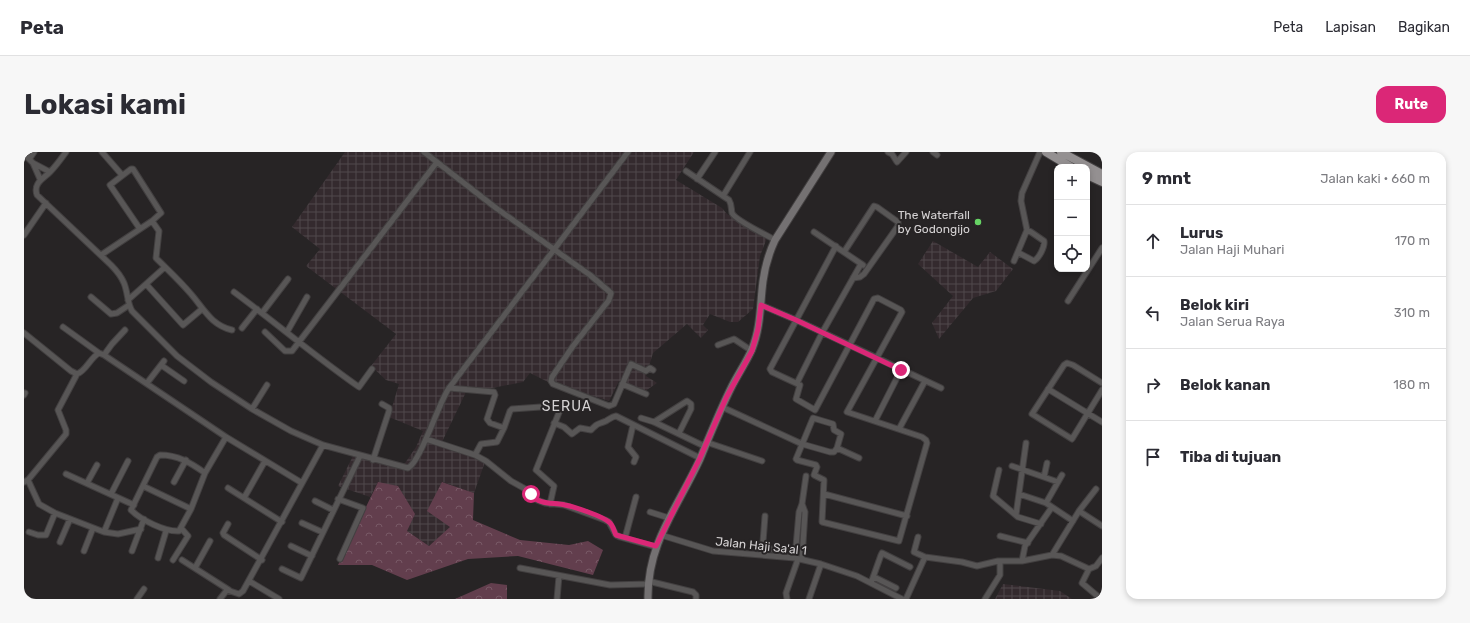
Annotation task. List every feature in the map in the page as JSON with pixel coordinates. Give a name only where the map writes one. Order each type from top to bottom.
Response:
[{"type":"highway","points":[[1046,152],[1066,164]]},
{"type":"highway","points":[[1061,152],[1102,174]]},
{"type":"highway","points":[[1090,176],[1102,182]]},
{"type":"main road","points":[[648,599],[650,567],[656,546],[700,458],[722,407],[752,351],[758,329],[766,263],[775,240],[831,152]]},
{"type":"street","points":[[34,152],[31,160],[40,179]]},
{"type":"street","points":[[66,152],[50,172],[40,179],[36,190],[37,194],[121,276],[128,303],[150,329],[178,356],[211,382],[252,409],[291,431],[323,445],[373,460],[408,468],[412,464],[426,439],[440,404],[449,388],[628,152]]},
{"type":"street","points":[[102,152],[122,175]]},
{"type":"street","points":[[424,152],[496,208],[590,275],[611,293],[611,296],[563,360],[551,381],[553,384],[562,388],[611,406]]},
{"type":"street","points":[[697,179],[715,152]]},
{"type":"street","points":[[723,196],[750,152]]},
{"type":"street","points":[[888,152],[892,154],[897,162],[906,152]]},
{"type":"street","points":[[1014,261],[1019,253],[1027,230],[1021,200],[1024,186],[1040,152]]},
{"type":"street","points":[[24,154],[50,172]]},
{"type":"street","points":[[265,332],[288,352],[292,351],[299,344],[437,162]]},
{"type":"street","points":[[101,255],[140,229],[152,221],[160,214],[161,211],[133,169],[131,169],[110,185],[140,229]]},
{"type":"street","points":[[686,171],[731,202],[732,212],[735,216],[751,227],[775,240]]},
{"type":"street","points":[[24,235],[46,203]]},
{"type":"street","points":[[844,252],[874,206],[898,224],[868,269],[860,277],[853,278]]},
{"type":"street","points":[[152,221],[159,231],[156,258],[191,294],[202,309],[218,325],[232,330]]},
{"type":"street","points":[[1019,253],[1034,261],[1037,259],[1044,245],[1044,241],[1027,230]]},
{"type":"street","points":[[814,232],[868,269]]},
{"type":"street","points":[[722,407],[802,444],[830,452],[834,452],[837,448],[841,434],[834,430],[833,424],[813,418],[802,444],[796,460],[817,466],[814,476],[824,480],[822,522],[899,541],[927,442],[924,438],[900,429],[847,412],[902,311],[878,298],[874,299],[816,410],[796,399],[801,386],[798,383],[772,372],[770,369],[836,246]]},
{"type":"street","points":[[1068,301],[1102,248]]},
{"type":"street","points":[[798,383],[822,333],[861,264]]},
{"type":"street","points":[[91,297],[111,314],[117,313],[165,267]]},
{"type":"street","points":[[262,313],[288,279]]},
{"type":"street","points":[[146,284],[183,325],[202,309]]},
{"type":"street","points":[[234,292],[287,332],[299,344],[359,387],[372,369]]},
{"type":"street","points":[[287,332],[307,297]]},
{"type":"street","points":[[761,305],[941,388]]},
{"type":"street","points":[[242,328],[257,309]]},
{"type":"street","points":[[63,327],[226,437],[302,483]]},
{"type":"street","points":[[125,330],[101,354],[95,355],[81,373],[77,374],[58,410],[66,430],[66,434],[26,481],[39,504],[55,513],[104,532],[118,534],[141,529]]},
{"type":"street","points":[[24,333],[64,366],[77,374]]},
{"type":"street","points":[[718,345],[734,339],[752,351]]},
{"type":"street","points":[[147,383],[162,363],[184,381]]},
{"type":"street","points":[[611,406],[614,404],[631,364],[646,371],[650,368],[653,370]]},
{"type":"street","points":[[1102,383],[1072,365],[1064,365],[1032,414],[1072,439],[1102,390]]},
{"type":"street","points":[[875,421],[901,370]]},
{"type":"street","points":[[900,429],[925,381]]},
{"type":"street","points":[[622,384],[646,394]]},
{"type":"street","points":[[252,409],[267,385]]},
{"type":"street","points":[[449,388],[494,392],[495,395],[487,418],[490,423],[504,428]]},
{"type":"street","points":[[1048,389],[1102,422]]},
{"type":"street","points":[[654,422],[687,401],[691,404],[691,409],[679,433]]},
{"type":"street","points":[[373,460],[390,411],[389,408],[382,404]]},
{"type":"street","points":[[611,406],[613,416]]},
{"type":"street","points":[[475,455],[479,444],[495,443],[504,428],[512,408],[559,407],[560,410],[536,470],[554,486],[550,504]]},
{"type":"street","points":[[554,423],[564,427],[572,434],[580,428],[591,430],[598,423],[608,420],[613,416]]},
{"type":"street","points":[[613,416],[700,458]]},
{"type":"street","points":[[641,418],[705,444],[762,461]]},
{"type":"street","points":[[633,425],[628,448],[636,456],[634,462]]},
{"type":"street","points":[[205,474],[186,460],[160,455],[157,457],[134,505],[132,510],[133,512],[166,530],[177,531],[181,528],[191,509],[205,474],[226,437]]},
{"type":"street","points":[[426,439],[475,455],[491,464],[511,481],[529,491],[537,500],[550,504],[571,507],[605,520],[611,524],[616,535],[656,546]]},
{"type":"street","points":[[1016,515],[1026,443]]},
{"type":"street","points":[[182,560],[239,596],[262,560],[323,445]]},
{"type":"street","points":[[837,448],[859,458]]},
{"type":"street","points":[[282,569],[301,578],[360,456]]},
{"type":"street","points":[[174,482],[186,460]]},
{"type":"street","points":[[111,494],[128,461]]},
{"type":"street","points":[[244,498],[265,461]]},
{"type":"street","points":[[1044,477],[1047,463]]},
{"type":"street","points":[[87,483],[97,465]]},
{"type":"street","points":[[1012,466],[1058,482]]},
{"type":"street","points":[[999,470],[993,496],[1020,518],[1040,524]]},
{"type":"street","points":[[66,474],[134,505]]},
{"type":"street","points":[[1046,503],[1062,475]]},
{"type":"street","points":[[798,559],[796,551],[799,512],[802,504],[806,476]]},
{"type":"street","points":[[143,486],[191,509]]},
{"type":"street","points":[[228,488],[282,522]]},
{"type":"street","points":[[1052,555],[1079,511],[1096,489]]},
{"type":"street","points":[[824,494],[907,516]]},
{"type":"street","points":[[1019,494],[1046,503],[1073,521]]},
{"type":"street","points":[[626,538],[636,497]]},
{"type":"street","points":[[104,532],[118,498]]},
{"type":"street","points":[[338,499],[364,508],[340,560]]},
{"type":"street","points":[[315,501],[333,510]]},
{"type":"street","points":[[786,599],[786,593],[798,559],[805,512],[802,504]]},
{"type":"street","points":[[1022,561],[1024,550],[1052,507]]},
{"type":"street","points":[[1079,511],[1102,526]]},
{"type":"street","points":[[650,512],[669,518]]},
{"type":"street","points":[[29,532],[38,535],[46,535],[55,513]]},
{"type":"street","points":[[762,555],[765,516]]},
{"type":"street","points":[[60,542],[70,519]]},
{"type":"street","points":[[132,551],[144,519]]},
{"type":"street","points":[[302,523],[322,532]]},
{"type":"street","points":[[228,524],[223,533],[224,535],[262,560]]},
{"type":"street","points":[[84,551],[93,528]]},
{"type":"street","points":[[173,560],[188,536],[181,528]]},
{"type":"street","points":[[158,558],[166,530]]},
{"type":"street","name":"Jalan Haji Sa'al 1","points":[[661,535],[713,551],[798,559],[821,564],[843,570],[902,599]]},
{"type":"street","points":[[1000,536],[1028,543]]},
{"type":"street","points":[[918,537],[914,552],[924,557],[962,562],[977,566],[1000,561],[1022,561],[1052,555],[1061,556],[1089,569]]},
{"type":"street","points":[[195,568],[210,541]]},
{"type":"street","points":[[291,546],[312,556]]},
{"type":"street","points":[[762,548],[796,551]]},
{"type":"street","points":[[871,583],[882,553],[910,567]]},
{"type":"street","points":[[906,599],[924,557]]},
{"type":"street","points":[[1101,599],[1082,583],[1089,569],[1096,566],[1102,558]]},
{"type":"street","points":[[985,599],[1000,574],[1000,561]]},
{"type":"street","points":[[809,599],[821,564]]},
{"type":"street","points":[[520,568],[618,586],[648,582],[693,592],[696,595],[696,599]]},
{"type":"street","points":[[557,599],[559,576]]},
{"type":"street","points":[[874,577],[896,588]]},
{"type":"street","points":[[249,581],[279,599]]},
{"type":"street","points":[[137,599],[144,589]]},
{"type":"street","points":[[220,599],[226,591],[230,590]]},
{"type":"shaded area","points":[[345,152],[694,152],[676,180],[722,208],[727,214],[767,238],[760,256],[753,309],[738,322],[730,322],[710,314],[703,325],[708,330],[701,338],[687,324],[653,353],[646,376],[657,383],[644,392],[619,381],[609,401],[548,382],[530,373],[523,382],[492,388],[467,390],[441,444],[485,462],[474,493],[443,482],[451,527],[429,546],[407,531],[378,482],[370,497],[338,486],[355,452],[403,466],[416,447],[423,431],[389,417],[399,384],[386,380],[371,366],[396,334],[306,266],[320,249],[292,227]]},
{"type":"shaded area","points":[[933,241],[978,267],[990,252],[1013,269],[996,291],[973,298],[939,339],[932,323],[953,296],[918,264]]},
{"type":"shaded area","points":[[1003,584],[1060,591],[1072,599],[995,599]]},
{"type":"green space","points":[[378,482],[398,486],[415,514],[407,531],[429,546],[450,527],[427,511],[442,482],[474,493],[473,520],[520,540],[569,545],[588,541],[603,550],[593,575],[518,556],[468,559],[407,580],[372,565],[338,565]]},
{"type":"green space","points":[[491,583],[507,585],[507,599],[455,599]]},
{"type":"place","name":"The Waterfall by Godongijo","points":[[978,222]]},
{"type":"district","name":"SERUA","points":[[567,406]]},
{"type":"route","points":[[531,494],[537,500],[544,503],[564,505],[587,512],[605,520],[611,524],[616,535],[620,537],[656,546],[700,458],[726,398],[744,362],[752,351],[760,320],[761,305],[901,370]]}]
